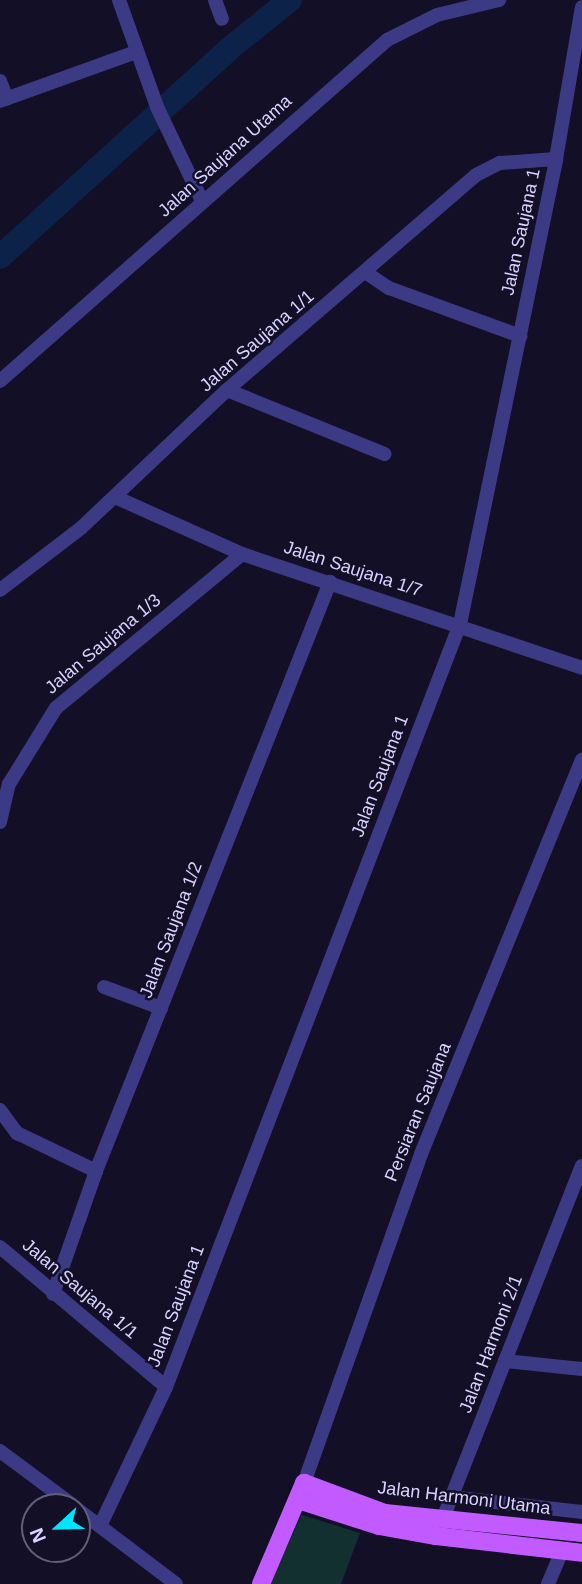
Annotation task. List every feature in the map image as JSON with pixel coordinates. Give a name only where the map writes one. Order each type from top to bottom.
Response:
[{"type":"main road","name":"Jalan Harmoni Utama","points":[[301,1491],[380,1526],[582,1533]]},
{"type":"main road","points":[[261,1584],[301,1491]]},
{"type":"main road","name":"Jalan Harmoni Utama","points":[[439,1528],[582,1553]]},
{"type":"street","points":[[119,0],[157,107],[202,201]]},
{"type":"street","points":[[215,0],[222,19]]},
{"type":"street","name":"Jalan Saujana Utama","points":[[0,381],[202,201],[407,26],[499,0]]},
{"type":"street","name":"Jalan Saujana 1","points":[[100,1526],[166,1387],[460,624],[520,336],[546,160],[582,7]]},
{"type":"street","points":[[0,81],[4,100],[136,52]]},
{"type":"street","name":"Jalan Saujana 1/1","points":[[0,590],[115,497],[227,390],[476,175],[500,163],[546,160]]},
{"type":"street","points":[[365,272],[389,288],[520,336]]},
{"type":"street","points":[[227,390],[385,454]]},
{"type":"street","name":"Jalan Saujana 1/7","points":[[115,497],[243,554],[460,624],[582,667]]},
{"type":"street","name":"Jalan Saujana 1/3","points":[[0,822],[9,784],[56,708],[243,554]]},
{"type":"street","name":"Jalan Saujana 1/2","points":[[53,1294],[96,1171],[330,582]]},
{"type":"street","name":"Persiaran Saujana","points":[[301,1491],[421,1154],[582,760]]},
{"type":"street","points":[[104,987],[161,1008]]},
{"type":"street","points":[[0,1110],[16,1133],[96,1171]]},
{"type":"street","name":"Jalan Harmoni 2/1","points":[[439,1528],[582,1166]]},
{"type":"street","name":"Jalan Saujana 1/1","points":[[0,1247],[166,1387]]},
{"type":"street","points":[[505,1361],[582,1369]]},
{"type":"street","points":[[0,1451],[56,1493]]},
{"type":"street","points":[[452,1497],[582,1512]]},
{"type":"street","points":[[91,1519],[176,1584]]},
{"type":"street","points":[[548,1584],[562,1550]]},
{"type":"green space","points":[[302,1515],[360,1533],[341,1584],[269,1584]]},
{"type":"waterway","points":[[0,257],[229,49],[290,0]]}]
